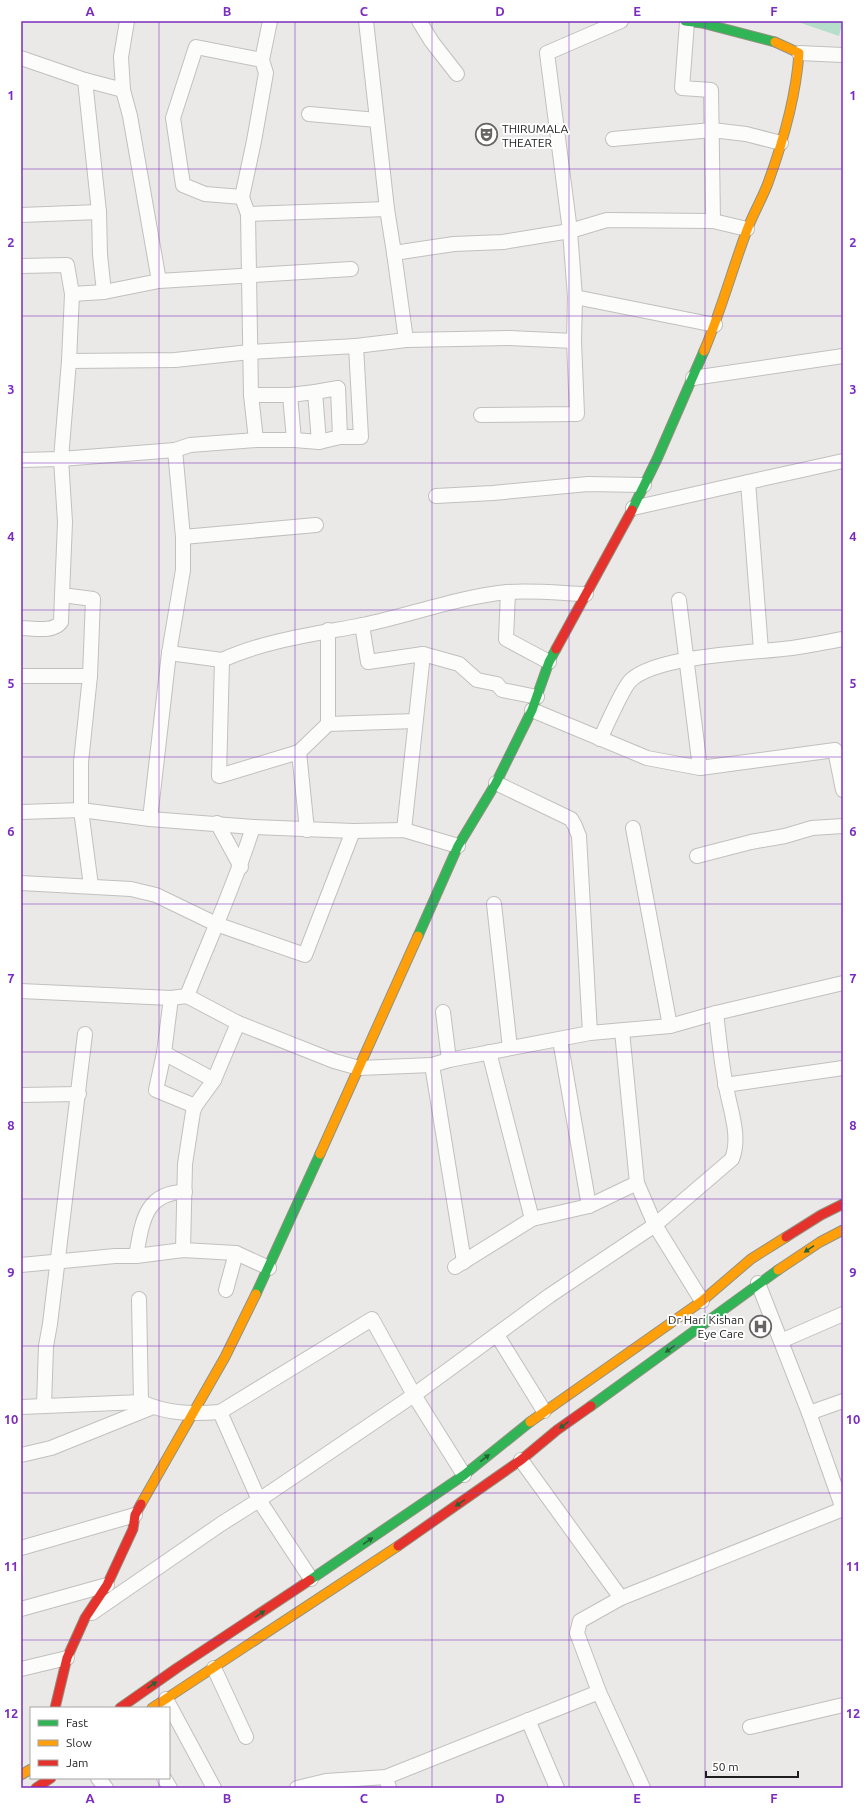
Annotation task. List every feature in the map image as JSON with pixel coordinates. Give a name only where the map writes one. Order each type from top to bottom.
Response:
[{"type":"street","points":[[127,21],[121,57],[122,90],[130,116],[159,281]]},
{"type":"street","points":[[256,440],[251,395],[248,214],[242,198],[266,73],[262,60],[270,21]]},
{"type":"street","points":[[366,21],[387,209],[406,340]]},
{"type":"street","points":[[420,21],[432,42],[457,74]]},
{"type":"street","points":[[481,415],[577,414],[574,341],[575,297],[570,231],[547,53],[621,21]]},
{"type":"street","points":[[713,221],[711,90],[682,88],[686,22],[702,24],[772,41],[799,53],[843,55]]},
{"type":"street","points":[[242,198],[205,194],[183,185],[173,118],[196,47],[262,60]]},
{"type":"street","points":[[55,1707],[67,1658],[85,1618],[108,1585],[133,1529],[135,1515],[191,1414],[225,1357],[269,1268],[458,846],[496,783],[534,704],[549,662],[633,508],[693,378],[715,325],[747,229],[768,184],[781,144],[797,78],[799,53]]},
{"type":"street","points":[[21,58],[85,80],[122,90]]},
{"type":"street","points":[[85,80],[99,212],[100,255],[104,292]]},
{"type":"street","points":[[309,114],[376,120]]},
{"type":"street","points":[[613,139],[712,130],[746,134],[781,144]]},
{"type":"street","points":[[248,214],[387,209]]},
{"type":"street","points":[[21,215],[99,212]]},
{"type":"street","points":[[394,253],[454,244],[503,242],[570,231],[606,220],[713,221],[747,229]]},
{"type":"street","points":[[21,266],[67,265],[72,294],[69,361],[61,459],[65,522],[61,622],[52,628],[21,628]]},
{"type":"street","points":[[72,294],[104,292],[159,281],[248,274],[351,269]]},
{"type":"street","points":[[575,297],[715,325]]},
{"type":"street","points":[[69,361],[175,360],[250,352],[356,346],[406,340],[509,338],[574,341]]},
{"type":"street","points":[[21,460],[61,459],[175,450],[190,445],[256,440],[294,440],[319,442],[340,437],[360,437],[356,346]]},
{"type":"street","points":[[693,378],[843,356]]},
{"type":"street","points":[[251,395],[290,395],[338,388],[340,437]]},
{"type":"street","points":[[315,392],[319,442]]},
{"type":"street","points":[[290,395],[294,440]]},
{"type":"street","points":[[150,819],[169,653],[183,570],[183,537],[175,450]]},
{"type":"street","points":[[633,508],[843,461]]},
{"type":"street","points":[[748,482],[761,650]]},
{"type":"street","points":[[436,496],[493,493],[588,484],[644,485]]},
{"type":"street","points":[[183,537],[316,525]]},
{"type":"street","points":[[169,653],[222,660],[242,650],[328,630],[362,625],[469,599],[508,592],[586,594]]},
{"type":"street","points":[[508,592],[506,639],[549,662]]},
{"type":"street","points":[[62,595],[93,599],[90,676],[81,762],[81,810],[91,886]]},
{"type":"street","points":[[679,600],[700,768]]},
{"type":"street","points":[[362,625],[368,662],[423,654],[459,664],[477,680],[497,684],[502,690],[534,704],[600,739],[648,758],[700,768],[839,750],[843,790]]},
{"type":"street","points":[[328,630],[328,724]]},
{"type":"street","points":[[600,739],[630,681],[641,673],[660,665],[761,650],[792,648],[843,639]]},
{"type":"street","points":[[404,830],[423,654]]},
{"type":"street","points":[[222,660],[219,776],[298,752],[328,724],[415,721]]},
{"type":"street","points":[[21,676],[90,676]]},
{"type":"street","points":[[298,752],[307,830]]},
{"type":"street","points":[[496,783],[571,819],[576,826],[579,836],[590,1033]]},
{"type":"street","points":[[21,812],[81,810],[150,819],[217,823],[253,828],[354,831],[404,830],[458,846]]},
{"type":"street","points":[[217,823],[241,867]]},
{"type":"street","points":[[697,856],[751,842],[785,836],[812,828],[843,826]]},
{"type":"street","points":[[187,996],[241,867],[253,828]]},
{"type":"street","points":[[633,828],[670,1026]]},
{"type":"street","points":[[21,882],[131,889],[156,895],[216,924],[305,955],[354,831]]},
{"type":"street","points":[[494,904],[510,1048]]},
{"type":"street","points":[[21,991],[171,998],[187,996],[238,1024],[334,1061],[359,1068],[432,1065],[449,1060],[560,1040],[590,1033],[670,1026],[716,1012],[843,983]]},
{"type":"street","points":[[171,998],[164,1053],[156,1090],[195,1106]]},
{"type":"street","points":[[443,1012],[449,1060]]},
{"type":"street","points":[[85,1618],[221,1524],[414,1395],[550,1296],[655,1225],[732,1159],[736,1149],[736,1136],[725,1085],[716,1012]]},
{"type":"street","points":[[184,1250],[185,1164],[195,1106],[214,1080],[238,1024]]},
{"type":"street","points":[[622,1031],[636,1183],[655,1225],[702,1301]]},
{"type":"street","points":[[44,1405],[46,1346],[79,1094],[85,1034]]},
{"type":"street","points":[[560,1040],[589,1206]]},
{"type":"street","points":[[489,1052],[532,1219]]},
{"type":"street","points":[[164,1053],[214,1080]]},
{"type":"street","points":[[432,1065],[460,1264],[532,1219],[589,1206],[636,1183]]},
{"type":"street","points":[[725,1085],[843,1068]]},
{"type":"street","points":[[21,1095],[79,1094]]},
{"type":"street","points":[[136,1256],[141,1227],[153,1202],[172,1192],[185,1192]]},
{"type":"street","points":[[121,1707],[464,1475],[544,1411],[702,1301],[751,1259],[821,1215],[843,1204]]},
{"type":"street","points":[[154,1707],[343,1582],[521,1460],[557,1430],[710,1320],[758,1283],[820,1242],[843,1230]]},
{"type":"street","points":[[21,1265],[115,1256],[136,1256],[184,1250],[236,1253],[269,1268]]},
{"type":"street","points":[[226,1290],[236,1253]]},
{"type":"street","points":[[643,1788],[599,1692],[577,1634],[580,1621],[631,1594],[843,1509],[810,1413],[758,1283]]},
{"type":"street","points":[[139,1299],[147,1404]]},
{"type":"street","points":[[781,1341],[843,1314]]},
{"type":"street","points":[[21,1407],[44,1405],[147,1404],[191,1414],[220,1412],[372,1319],[414,1395],[464,1475]]},
{"type":"street","points":[[497,1335],[544,1411]]},
{"type":"street","points":[[810,1413],[843,1401]]},
{"type":"street","points":[[21,1455],[50,1448],[147,1404]]},
{"type":"street","points":[[220,1412],[259,1500],[311,1579]]},
{"type":"street","points":[[521,1460],[631,1594]]},
{"type":"street","points":[[21,1548],[135,1515]]},
{"type":"street","points":[[21,1609],[108,1585]]},
{"type":"street","points":[[21,1669],[67,1658]]},
{"type":"street","points":[[214,1668],[246,1737]]},
{"type":"street","points":[[297,1788],[326,1784],[387,1783],[528,1720],[599,1692]]},
{"type":"street","points":[[166,1699],[214,1788]]},
{"type":"street","points":[[750,1727],[843,1705]]},
{"type":"street","points":[[528,1720],[557,1788]]},
{"type":"street","points":[[21,1775],[30,1770]]},
{"type":"street","points":[[36,1788],[50,1779]]},
{"type":"street","points":[[99,1779],[106,1788]]},
{"type":"street","points":[[165,1779],[170,1788]]},
{"type":"green space","points":[[795,21],[843,21],[839,36]]},
{"type":"traffic: fast","points":[[685,21],[702,23],[775,42]]},
{"type":"traffic: fast","points":[[632,510],[657,459],[704,351]]},
{"type":"traffic: fast","points":[[418,936],[458,846],[496,783],[532,710],[549,662],[556,649]]},
{"type":"traffic: fast","points":[[256,1294],[320,1154]]},
{"type":"traffic: fast","points":[[591,1406],[778,1270]]},
{"type":"traffic: fast","points":[[310,1580],[464,1475],[530,1422]]},
{"type":"traffic: slow","points":[[704,351],[716,321],[747,230],[766,189],[774,167],[792,103],[799,53],[775,42]]},
{"type":"traffic: slow","points":[[320,1154],[418,936]]},
{"type":"traffic: slow","points":[[778,1270],[820,1242],[843,1230]]},
{"type":"traffic: slow","points":[[530,1422],[702,1301],[751,1259],[786,1237]]},
{"type":"traffic: slow","points":[[141,1504],[225,1357],[256,1294]]},
{"type":"traffic: slow","points":[[154,1707],[398,1546]]},
{"type":"traffic: slow","points":[[21,1775],[30,1770]]},
{"type":"traffic: jam","points":[[556,649],[632,510]]},
{"type":"traffic: jam","points":[[786,1237],[821,1215],[843,1204]]},
{"type":"traffic: jam","points":[[398,1546],[521,1460],[557,1430],[591,1406]]},
{"type":"traffic: jam","points":[[55,1707],[67,1658],[85,1618],[107,1585],[133,1529],[135,1515],[141,1504]]},
{"type":"traffic: jam","points":[[121,1707],[177,1668],[310,1580]]},
{"type":"traffic: jam","points":[[36,1788],[50,1779]]},
{"type":"place","name":"THIRUMALA THEATER","points":[[486,135]]},
{"type":"place","name":"Dr Hari Kishan Eye Care","points":[[760,1326]]}]
